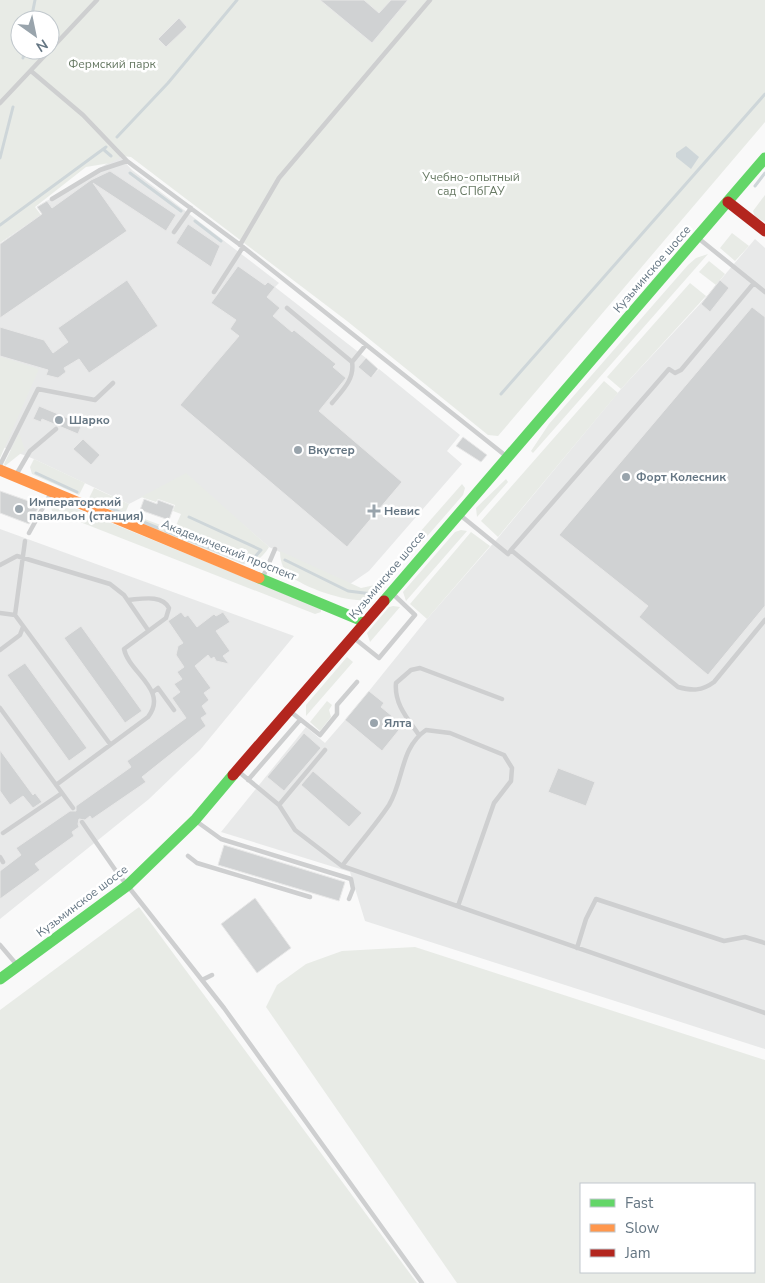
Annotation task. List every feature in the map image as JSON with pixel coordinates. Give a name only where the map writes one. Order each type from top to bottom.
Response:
[{"type":"main road","name":"Кузьминское шоссе","points":[[0,979],[128,885],[195,820],[765,158]]},
{"type":"main road","points":[[728,202],[765,231]]},
{"type":"main road","name":"Академический проспект","points":[[0,470],[365,622]]},
{"type":"lane","points":[[60,39],[96,0]]},
{"type":"lane","points":[[214,292],[242,246],[279,178],[430,0]]},
{"type":"lane","points":[[0,103],[40,60]]},
{"type":"lane","points":[[30,71],[83,115],[127,161],[242,246],[365,346],[507,457]]},
{"type":"lane","points":[[52,199],[100,170],[127,161]]},
{"type":"lane","points":[[174,232],[191,208]]},
{"type":"lane","points":[[698,238],[765,292]]},
{"type":"lane","points":[[459,513],[508,554],[668,369],[675,373],[681,370],[754,282]]},
{"type":"lane","points":[[287,308],[352,362],[353,372],[350,380],[332,403]]},
{"type":"lane","points":[[352,362],[365,346]]},
{"type":"lane","points":[[0,465],[38,389],[95,400],[113,383]]},
{"type":"lane","points":[[16,476],[30,451],[56,430]]},
{"type":"lane","points":[[29,533],[51,491]]},
{"type":"lane","points":[[26,541],[15,615],[110,744]]},
{"type":"lane","points":[[262,579],[274,549]]},
{"type":"lane","points":[[511,550],[678,687],[698,690],[714,682],[765,620]]},
{"type":"lane","points":[[0,565],[10,558],[23,557],[110,584],[128,600],[148,630]]},
{"type":"lane","points":[[352,638],[379,658],[415,615],[391,592]]},
{"type":"lane","points":[[56,785],[148,717],[153,710],[153,692],[124,649],[166,618],[169,614],[167,604],[157,599],[128,600]]},
{"type":"lane","points":[[0,613],[15,615]]},
{"type":"lane","points":[[0,650],[20,635],[24,627]]},
{"type":"lane","points":[[419,735],[398,703],[395,692],[396,684],[411,670],[420,668],[502,699]]},
{"type":"lane","points":[[290,711],[320,735],[337,714],[337,705],[357,682]]},
{"type":"lane","points":[[153,692],[158,688],[174,710]]},
{"type":"lane","points":[[0,708],[73,808]]},
{"type":"lane","points":[[248,780],[300,720]]},
{"type":"lane","points":[[342,866],[390,804],[405,755],[419,735],[426,730],[450,733],[504,755],[512,768],[510,780],[494,803],[458,906]]},
{"type":"lane","points":[[279,805],[325,750]]},
{"type":"lane","points":[[238,772],[279,805],[295,830],[342,866],[765,1013]]},
{"type":"lane","points":[[1,833],[62,793]]},
{"type":"lane","points":[[195,820],[221,839],[351,878],[353,889],[350,899]]},
{"type":"lane","points":[[82,822],[202,980],[422,1283]]},
{"type":"lane","points":[[188,856],[197,863],[310,897]]},
{"type":"lane","points":[[0,857],[3,862]]},
{"type":"lane","points":[[577,948],[586,919],[596,899],[724,941],[745,937],[765,944]]},
{"type":"lane","points":[[0,945],[18,966]]},
{"type":"lane","points":[[202,980],[212,975]]},
{"type":"shaded area","points":[[686,146],[699,157],[691,169],[676,157],[676,153]]},
{"type":"shaded area","points":[[119,156],[132,170],[279,283],[275,287],[366,358],[358,367],[371,378],[379,369],[460,435],[447,451],[462,464],[369,571],[350,584],[269,547],[240,522],[154,491],[129,504],[34,459],[0,446],[0,244],[42,214],[37,207]]},
{"type":"shaded area","points":[[755,239],[765,248],[765,1049],[365,921],[350,872],[221,832],[306,727],[325,743],[345,720],[382,751],[381,707],[384,703],[369,691],[427,619],[497,539],[621,389],[701,303]]},
{"type":"shaded area","points":[[0,529],[294,636],[200,750],[149,799],[0,919]]},
{"type":"green space","name":"Учебно-опытный сад СПбГАУ","points":[[0,0],[765,0],[765,122],[498,436],[488,435],[347,321],[131,157],[122,156],[110,163],[86,167],[35,207],[41,215],[0,243]]},
{"type":"green space","points":[[765,195],[765,222],[755,217],[753,211]]},
{"type":"green space","points":[[732,233],[749,246],[735,261],[720,248]]},
{"type":"green space","points":[[708,254],[533,453],[531,451],[549,424],[688,265],[696,258]]},
{"type":"green space","points":[[709,261],[725,274],[716,285],[699,272]]},
{"type":"green space","points":[[690,283],[706,296],[621,389],[607,377]]},
{"type":"green space","points":[[0,356],[39,369],[0,458]]},
{"type":"green space","points":[[604,381],[618,393],[498,537],[481,521]]},
{"type":"green space","points":[[19,433],[25,450],[5,466],[4,464]]},
{"type":"green space","points":[[34,459],[85,483],[79,495],[32,474],[30,467]]},
{"type":"green space","points":[[186,473],[269,547],[261,557],[251,563],[243,564],[129,519],[131,514],[174,530],[181,514],[173,511],[175,505],[158,499],[156,502],[141,497]]},
{"type":"green space","points":[[506,479],[508,482],[477,517],[476,508]]},
{"type":"green space","points":[[462,484],[465,488],[463,495],[416,549],[411,551],[405,549]]},
{"type":"green space","points":[[94,488],[129,504],[124,516],[88,500]]},
{"type":"green space","points":[[55,500],[321,609],[321,612],[315,614],[52,511],[50,505]]},
{"type":"green space","points":[[467,531],[406,601],[403,592],[455,532]]},
{"type":"green space","points":[[471,532],[490,546],[427,619],[410,604]]},
{"type":"green space","points":[[280,551],[361,588],[375,585],[391,568],[392,577],[386,587],[371,599],[352,599],[327,594],[303,584],[287,573],[281,560]]},
{"type":"green space","points":[[389,607],[400,607],[370,642],[367,633]]},
{"type":"green space","points":[[347,657],[353,662],[306,716],[306,705]]},
{"type":"green space","points":[[327,701],[332,705],[329,710],[331,717],[320,731],[310,722]]},
{"type":"green space","points":[[139,907],[417,1283],[0,1283],[0,1010]]},
{"type":"green space","points":[[415,947],[765,1060],[765,1283],[457,1283],[266,1007],[277,985],[306,964],[342,951]]},
{"type":"building","points":[[320,0],[364,0],[379,13],[391,0],[408,0],[372,43]]},
{"type":"building","points":[[179,18],[187,27],[166,47],[158,39]]},
{"type":"building","points":[[110,171],[176,215],[166,231],[93,183],[127,231],[0,318],[0,244],[42,214],[37,207],[47,201],[52,208],[91,180]]},
{"type":"building","points":[[188,224],[220,246],[211,267],[176,243]]},
{"type":"building","name":"Вкустер","points":[[238,266],[265,285],[268,282],[275,287],[267,297],[280,308],[273,316],[292,332],[294,330],[336,364],[333,367],[346,378],[319,411],[402,482],[347,547],[180,405],[239,336],[230,329],[236,320],[211,303]]},
{"type":"building","points":[[127,280],[158,326],[89,373],[79,359],[64,368],[66,372],[58,378],[46,375],[48,370],[0,356],[0,327],[44,340],[53,353],[68,342],[58,328]]},
{"type":"building","points":[[720,280],[729,288],[710,312],[701,304]]},
{"type":"building","points":[[752,307],[765,317],[765,606],[708,675],[639,617],[648,606],[559,535]]},
{"type":"building","points":[[366,358],[378,369],[371,378],[358,367]]},
{"type":"building","name":"Шарко","points":[[39,406],[82,424],[78,434],[42,419],[41,422],[33,419]]},
{"type":"building","points":[[463,437],[487,455],[481,462],[456,446]]},
{"type":"building","points":[[83,439],[100,455],[91,465],[73,449]]},
{"type":"building","name":"Императорский павильон (станция)","points":[[0,491],[40,505],[29,524],[0,513]]},
{"type":"building","points":[[144,499],[157,504],[158,500],[174,506],[169,520],[140,510]]},
{"type":"building","points":[[181,612],[185,617],[188,615],[197,627],[214,614],[216,616],[223,612],[230,622],[216,631],[230,651],[223,656],[229,664],[216,661],[214,657],[211,659],[208,655],[195,666],[211,688],[204,693],[209,700],[202,706],[207,714],[201,718],[206,726],[142,777],[146,782],[92,819],[90,816],[85,820],[79,819],[79,827],[72,832],[74,836],[35,864],[40,870],[0,899],[0,871],[21,855],[16,848],[70,811],[76,811],[76,806],[131,767],[127,761],[186,718],[172,698],[180,692],[174,684],[182,679],[177,672],[184,667],[176,655],[178,646],[183,643],[168,621]]},
{"type":"building","points":[[81,626],[142,711],[125,723],[64,638]]},
{"type":"building","points":[[25,663],[87,748],[69,761],[7,675]]},
{"type":"building","name":"Ялта","points":[[369,691],[384,703],[381,707],[403,725],[382,751],[345,720]]},
{"type":"building","points":[[304,733],[321,748],[284,791],[267,777]]},
{"type":"building","points":[[0,750],[33,795],[35,793],[42,802],[33,808],[23,796],[10,805],[0,791]]},
{"type":"building","points":[[558,768],[595,782],[586,806],[548,792]]},
{"type":"building","points":[[313,771],[362,813],[349,827],[301,785]]},
{"type":"building","points":[[224,845],[345,882],[339,901],[218,865]]},
{"type":"building","points":[[255,898],[291,948],[257,973],[221,924]]},
{"type":"waterway","points":[[33,10],[35,0]]},
{"type":"waterway","points":[[117,137],[168,83],[237,0]]},
{"type":"waterway","points":[[501,394],[765,94]]},
{"type":"waterway","points":[[0,158],[13,107]]},
{"type":"waterway","points":[[0,225],[106,147]]},
{"type":"waterway","points":[[103,149],[111,156]]},
{"type":"waterway","points":[[130,173],[181,211]]},
{"type":"waterway","points":[[755,186],[765,173]]},
{"type":"waterway","points":[[195,221],[221,241]]},
{"type":"waterway","points":[[36,473],[77,492]]},
{"type":"waterway","points":[[91,499],[124,514]]},
{"type":"waterway","points":[[131,517],[158,528]]},
{"type":"waterway","points":[[166,531],[243,561],[253,559],[261,550],[189,517]]},
{"type":"waterway","points":[[285,560],[348,591],[372,594],[381,584]]},
{"type":"traffic: fast","points":[[384,601],[765,158]]},
{"type":"traffic: fast","points":[[259,578],[365,622]]},
{"type":"traffic: fast","points":[[0,979],[128,885],[195,820],[233,775]]},
{"type":"traffic: slow","points":[[0,470],[259,578]]},
{"type":"traffic: jam","points":[[728,202],[765,231]]},
{"type":"traffic: jam","points":[[233,775],[384,601]]},
{"type":"place","name":"Шарко","points":[[59,420]]},
{"type":"place","name":"Вкустер","points":[[298,450]]},
{"type":"place","name":"Форт Колесник","points":[[626,477]]},
{"type":"place","name":"Императорский павильон (станция)","points":[[19,509]]},
{"type":"place","name":"Невис","points":[[374,511]]},
{"type":"place","name":"Ялта","points":[[374,723]]},
{"type":"park label","name":"Фермский парк","points":[[112,64]]}]
